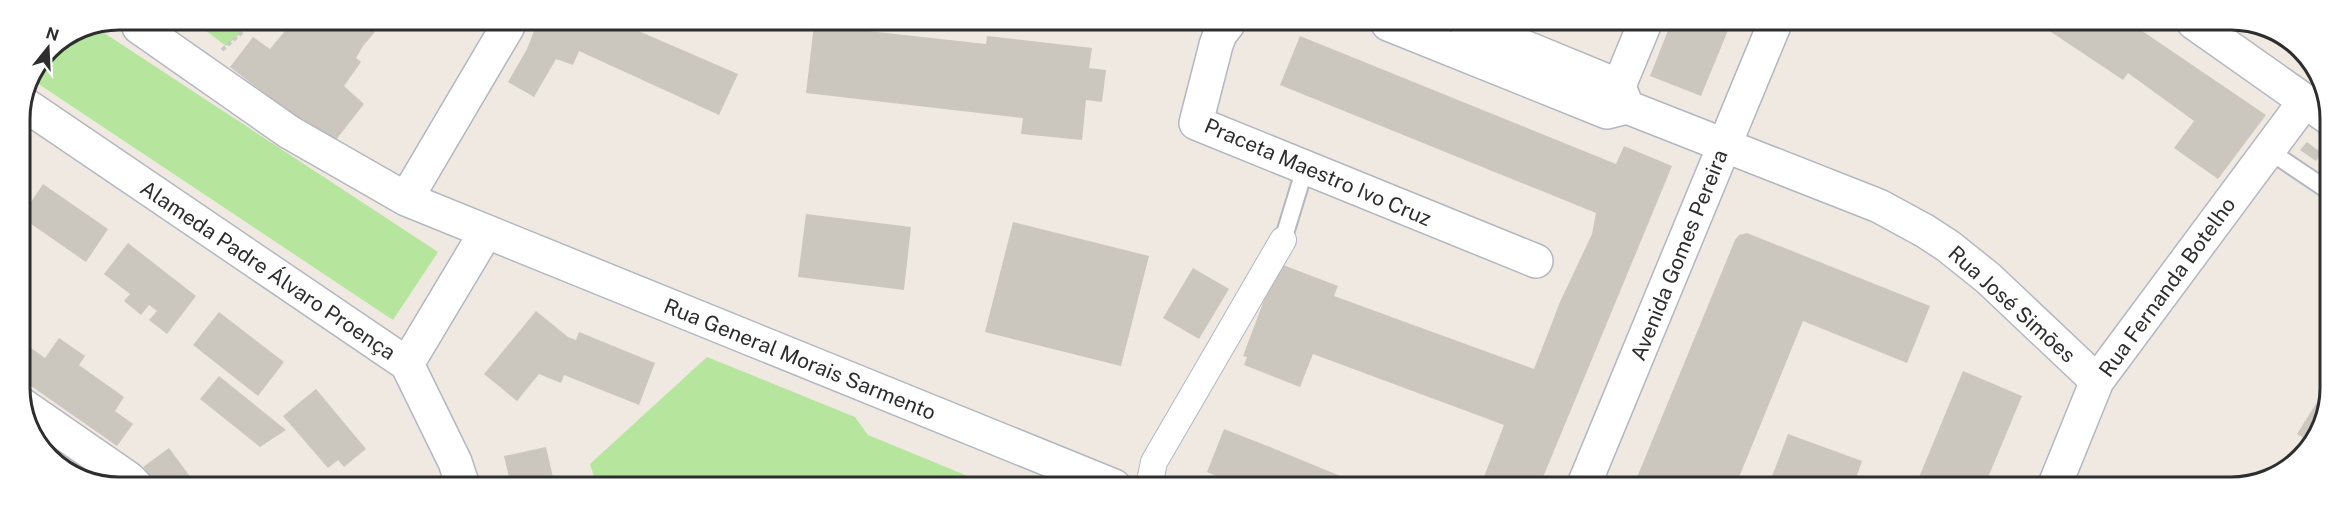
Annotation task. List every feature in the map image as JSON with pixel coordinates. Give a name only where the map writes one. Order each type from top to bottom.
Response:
[{"type":"street","points":[[143,30],[289,132],[406,199],[486,232]]},
{"type":"street","points":[[406,199],[506,30]]},
{"type":"street","name":"Praceta Maestro Ivo Cruz","points":[[1223,30],[1216,45],[1196,123],[1536,261]]},
{"type":"street","points":[[1403,30],[1607,112],[1623,96],[1643,30]]},
{"type":"street","name":"Rua José Simões","points":[[1481,30],[1724,146],[1879,206],[1925,231],[1988,278],[2097,381]]},
{"type":"street","name":"Avenida Gomes Pereira","points":[[1587,477],[1772,30]]},
{"type":"street","points":[[2206,30],[2317,109]]},
{"type":"street","name":"Alameda Padre Álvaro Proença","points":[[31,109],[407,364],[486,232]]},
{"type":"street","name":"Rua Fernanda Botelho","points":[[2058,477],[2097,381],[2268,150],[2317,109]]},
{"type":"street","name":"Rua General Morais Sarmento","points":[[486,232],[1059,476]]},
{"type":"street","points":[[1151,477],[1154,462],[1283,240]]},
{"type":"street","points":[[407,364],[455,462],[460,477]]},
{"type":"street","points":[[34,413],[127,477]]},
{"type":"lane","points":[[2268,150],[2320,185]]},
{"type":"lane","points":[[1283,240],[1305,168]]},
{"type":"green space","points":[[205,30],[245,30],[226,46]]},
{"type":"green space","points":[[103,32],[438,252],[393,320],[38,83],[39,80],[40,78],[78,78],[78,41]]},
{"type":"green space","points":[[707,357],[855,417],[868,435],[970,477],[594,477],[590,464]]},
{"type":"building","points":[[286,30],[377,30],[356,58],[361,62],[344,86],[364,104],[332,145],[230,67],[253,37],[270,49]]},
{"type":"building","points":[[534,30],[636,30],[738,74],[719,115],[579,51],[573,65],[556,59],[534,97],[508,82],[527,49]]},
{"type":"building","points":[[813,30],[859,30],[986,44],[987,36],[1092,48],[1089,68],[1106,70],[1102,102],[1086,100],[1082,140],[1021,134],[1023,118],[806,93]]},
{"type":"building","points":[[1668,30],[1728,30],[1701,96],[1650,76]]},
{"type":"building","points":[[2048,30],[2141,30],[2266,115],[2218,179],[2174,148],[2194,121],[2128,73],[2123,80]]},
{"type":"building","points":[[1300,36],[1616,164],[1624,146],[1672,166],[1543,477],[1484,477],[1504,425],[1313,354],[1300,387],[1244,365],[1247,357],[1243,356],[1278,263],[1338,286],[1334,296],[1534,369],[1560,302],[1592,234],[1596,213],[1280,85]]},
{"type":"building","points":[[2307,142],[2320,152],[2320,156],[2316,161],[2300,150]]},
{"type":"building","points":[[43,184],[108,229],[86,262],[30,223],[30,204]]},
{"type":"building","points":[[806,214],[911,227],[904,290],[798,277]]},
{"type":"building","points":[[1013,222],[1149,256],[1121,366],[985,332]]},
{"type":"building","points":[[1747,233],[1930,306],[1907,363],[1803,321],[1739,477],[1637,477],[1735,240],[1739,235]]},
{"type":"building","points":[[128,243],[196,296],[167,334],[149,320],[157,311],[149,305],[141,315],[124,301],[130,294],[104,274]]},
{"type":"building","points":[[1193,268],[1229,289],[1199,339],[1163,318]]},
{"type":"building","points":[[536,311],[568,337],[576,340],[579,332],[655,363],[639,405],[564,375],[561,383],[539,374],[517,401],[484,374]]},
{"type":"building","points":[[219,312],[284,362],[258,396],[193,345]]},
{"type":"building","points":[[59,338],[85,356],[79,365],[124,397],[115,411],[133,424],[117,446],[30,385],[30,347],[45,358]]},
{"type":"building","points":[[1963,371],[2022,396],[1988,477],[1919,477]]},
{"type":"building","points":[[219,376],[286,430],[260,447],[200,399]]},
{"type":"building","points":[[316,389],[366,449],[344,467],[338,460],[328,468],[283,416]]},
{"type":"building","points":[[2319,400],[2313,422],[2305,437],[2297,434]]},
{"type":"building","points":[[1224,429],[1343,477],[1218,477],[1207,472]]},
{"type":"building","points":[[1788,434],[1862,461],[1856,477],[1772,477]]},
{"type":"building","points":[[546,447],[553,477],[509,477],[504,456]]},
{"type":"building","points":[[169,448],[190,477],[150,477],[143,467]]}]
